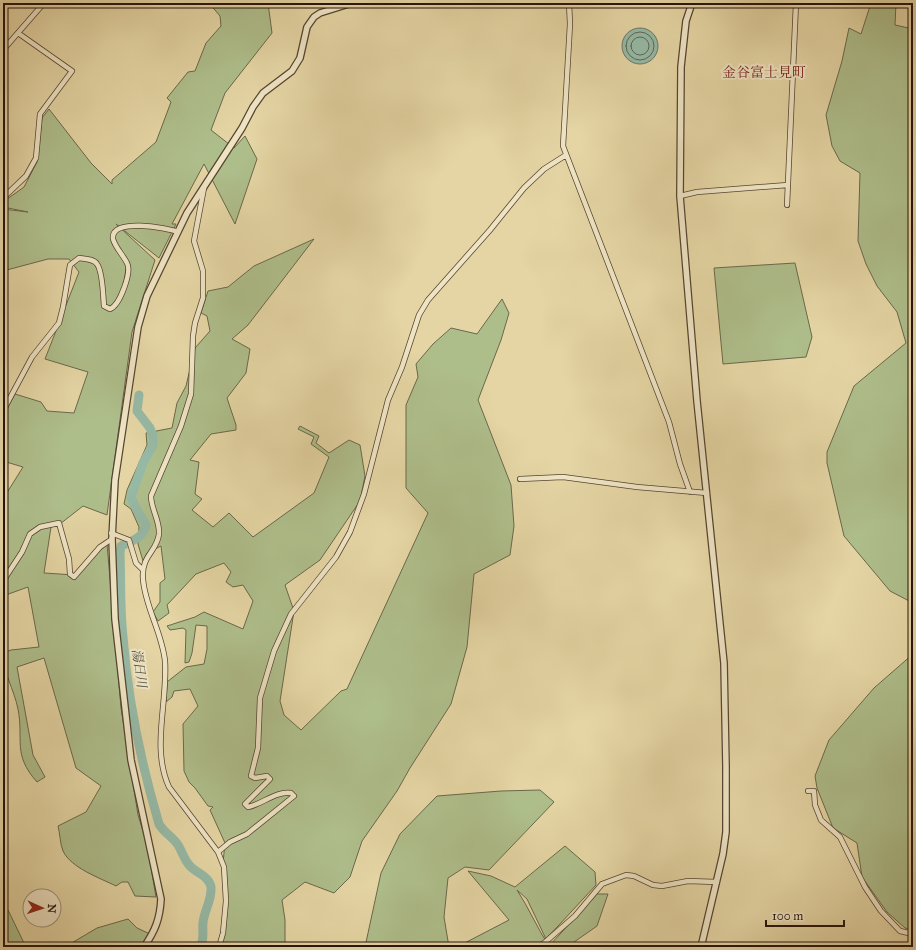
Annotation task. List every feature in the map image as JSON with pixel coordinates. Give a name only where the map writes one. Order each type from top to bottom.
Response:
[{"type":"street","points":[[3,50],[44,3]]},
{"type":"street","points":[[144,947],[155,932],[160,916],[160,899],[131,760],[115,619],[112,536],[115,480],[138,327],[148,296],[193,203],[263,93],[292,71],[300,58],[307,27],[314,17],[320,13],[352,3]]},
{"type":"street","points":[[569,3],[569,30],[562,146],[669,422],[680,464],[690,492]]},
{"type":"street","points":[[692,3],[686,21],[681,67],[680,196],[697,401],[725,681],[726,832],[724,854],[701,947]]},
{"type":"street","points":[[786,205],[796,3]]},
{"type":"street","points":[[3,198],[26,176],[36,158],[40,114],[72,71],[18,33]]},
{"type":"street","points":[[218,852],[230,842],[247,834],[294,796],[291,793],[285,792],[276,794],[253,806],[248,807],[245,804],[270,779],[267,776],[255,778],[251,776],[258,748],[260,698],[262,686],[274,651],[291,614],[336,557],[350,532],[364,494],[388,400],[402,367],[419,315],[428,300],[444,280],[490,230],[524,188],[544,169],[566,155]]},
{"type":"street","points":[[680,196],[697,192],[788,185]]},
{"type":"street","points":[[204,187],[194,241],[203,271],[203,298],[195,323],[193,336],[190,394],[181,426],[151,496],[151,504],[159,527],[159,536],[143,563],[142,569],[143,581],[158,630],[164,660],[161,745],[165,778],[169,787],[218,852],[224,867],[226,901],[223,933],[219,947]]},
{"type":"street","points":[[3,411],[32,357],[58,322],[62,314],[70,265],[79,258],[91,260],[97,264],[100,270],[104,306],[110,309],[117,303],[128,272],[128,264],[113,239],[114,232],[118,228],[127,226],[157,227],[178,232]]},
{"type":"street","points":[[520,479],[563,477],[637,487],[707,493]]},
{"type":"street","points":[[3,581],[22,552],[30,534],[40,527],[59,523],[69,559],[70,574],[74,577],[100,547],[112,536]]},
{"type":"street","points":[[112,536],[129,540],[136,564],[142,569]]},
{"type":"street","points":[[808,791],[814,791],[815,805],[821,820],[840,837],[865,887],[881,911],[900,931],[913,934]]},
{"type":"street","points":[[536,947],[543,944],[575,916],[602,884],[626,875],[634,876],[653,885],[662,886],[688,881],[717,882]]},
{"type":"shaded area","points":[[209,3],[268,3],[272,33],[225,93],[211,130],[234,148],[245,136],[257,159],[235,224],[204,164],[172,224],[176,224],[159,258],[116,224],[155,260],[132,332],[107,515],[83,506],[60,524],[51,527],[44,573],[75,575],[107,544],[121,708],[138,815],[147,844],[156,897],[135,896],[128,882],[122,882],[116,886],[94,876],[72,863],[63,851],[58,826],[86,812],[101,786],[76,768],[44,658],[17,667],[33,755],[45,777],[37,782],[29,772],[24,763],[20,747],[20,720],[18,709],[3,660],[3,653],[11,650],[39,647],[28,587],[3,596],[3,499],[23,467],[3,461],[3,444],[6,436],[3,433],[3,416],[15,394],[41,402],[47,411],[74,413],[88,372],[45,359],[79,272],[69,259],[48,259],[3,271],[3,209],[28,212],[3,207],[3,202],[24,187],[37,162],[42,118],[49,109],[91,163],[112,184],[112,180],[156,142],[171,102],[167,98],[188,72],[195,71],[206,43],[221,26],[220,16]]},
{"type":"shaded area","points":[[871,3],[896,3],[895,25],[913,29],[913,603],[890,591],[844,536],[827,463],[827,452],[854,386],[906,343],[897,312],[877,286],[866,264],[858,241],[860,173],[840,161],[832,146],[826,115],[842,61],[849,28],[861,34]]},
{"type":"shaded area","points":[[314,239],[248,325],[232,339],[250,349],[246,373],[227,398],[236,425],[236,430],[211,434],[190,460],[199,462],[195,494],[202,499],[192,510],[213,527],[229,513],[253,537],[314,493],[329,457],[311,444],[314,437],[298,429],[300,426],[319,436],[316,443],[329,453],[349,440],[360,445],[365,476],[360,501],[320,560],[285,585],[294,611],[280,701],[284,715],[301,730],[341,691],[347,689],[428,513],[406,488],[406,405],[418,377],[416,364],[433,344],[451,328],[477,334],[502,299],[509,313],[501,340],[478,400],[511,485],[514,526],[510,555],[474,574],[467,647],[451,704],[397,791],[362,841],[350,877],[334,893],[305,882],[282,900],[285,920],[285,947],[220,947],[227,906],[223,863],[225,843],[210,810],[213,807],[208,806],[189,782],[184,771],[183,724],[198,706],[190,689],[174,691],[172,697],[166,702],[167,682],[186,667],[204,664],[207,649],[207,626],[196,625],[192,653],[189,662],[185,663],[186,630],[183,628],[170,630],[167,626],[195,617],[204,612],[243,629],[253,601],[243,585],[233,587],[226,582],[231,572],[224,563],[196,574],[167,605],[169,613],[158,621],[153,612],[160,602],[160,583],[165,579],[161,546],[147,553],[143,561],[138,544],[139,527],[131,509],[124,504],[127,490],[147,445],[146,433],[172,428],[177,403],[186,386],[195,348],[210,331],[207,316],[201,313],[208,291],[228,287],[254,266]]},
{"type":"shaded area","points":[[795,263],[812,337],[806,357],[723,364],[714,268]]},
{"type":"shaded area","points":[[913,654],[913,930],[905,928],[887,912],[862,877],[857,843],[833,828],[817,788],[815,776],[829,740],[874,688]]},
{"type":"shaded area","points":[[540,790],[554,802],[489,870],[465,867],[448,878],[444,917],[449,947],[365,947],[381,873],[400,834],[437,796],[501,791]]},
{"type":"shaded area","points":[[565,846],[595,872],[596,885],[546,939],[527,899],[517,890],[549,946],[597,894],[608,894],[597,926],[567,947],[457,947],[509,920],[468,871],[491,876],[515,887]]},
{"type":"shaded area","points":[[3,907],[4,909],[8,910],[24,943],[32,947],[3,947]]},
{"type":"shaded area","points":[[128,919],[137,928],[150,934],[141,947],[56,947],[70,944],[97,928]]},
{"type":"water","points":[[640,28],[653,33],[658,46],[653,59],[640,64],[627,59],[622,46],[627,33]]},
{"type":"waterway","name":"湯日川","points":[[139,395],[137,411],[150,428],[153,436],[153,445],[143,463],[131,497],[146,525],[145,529],[140,536],[133,541],[121,546],[120,552],[121,616],[125,661],[136,732],[146,778],[159,824],[163,830],[176,842],[188,864],[205,877],[210,883],[211,892],[204,918],[203,938],[200,947]]},
{"type":"district","name":"金谷富士見町","points":[[764,72]]}]
